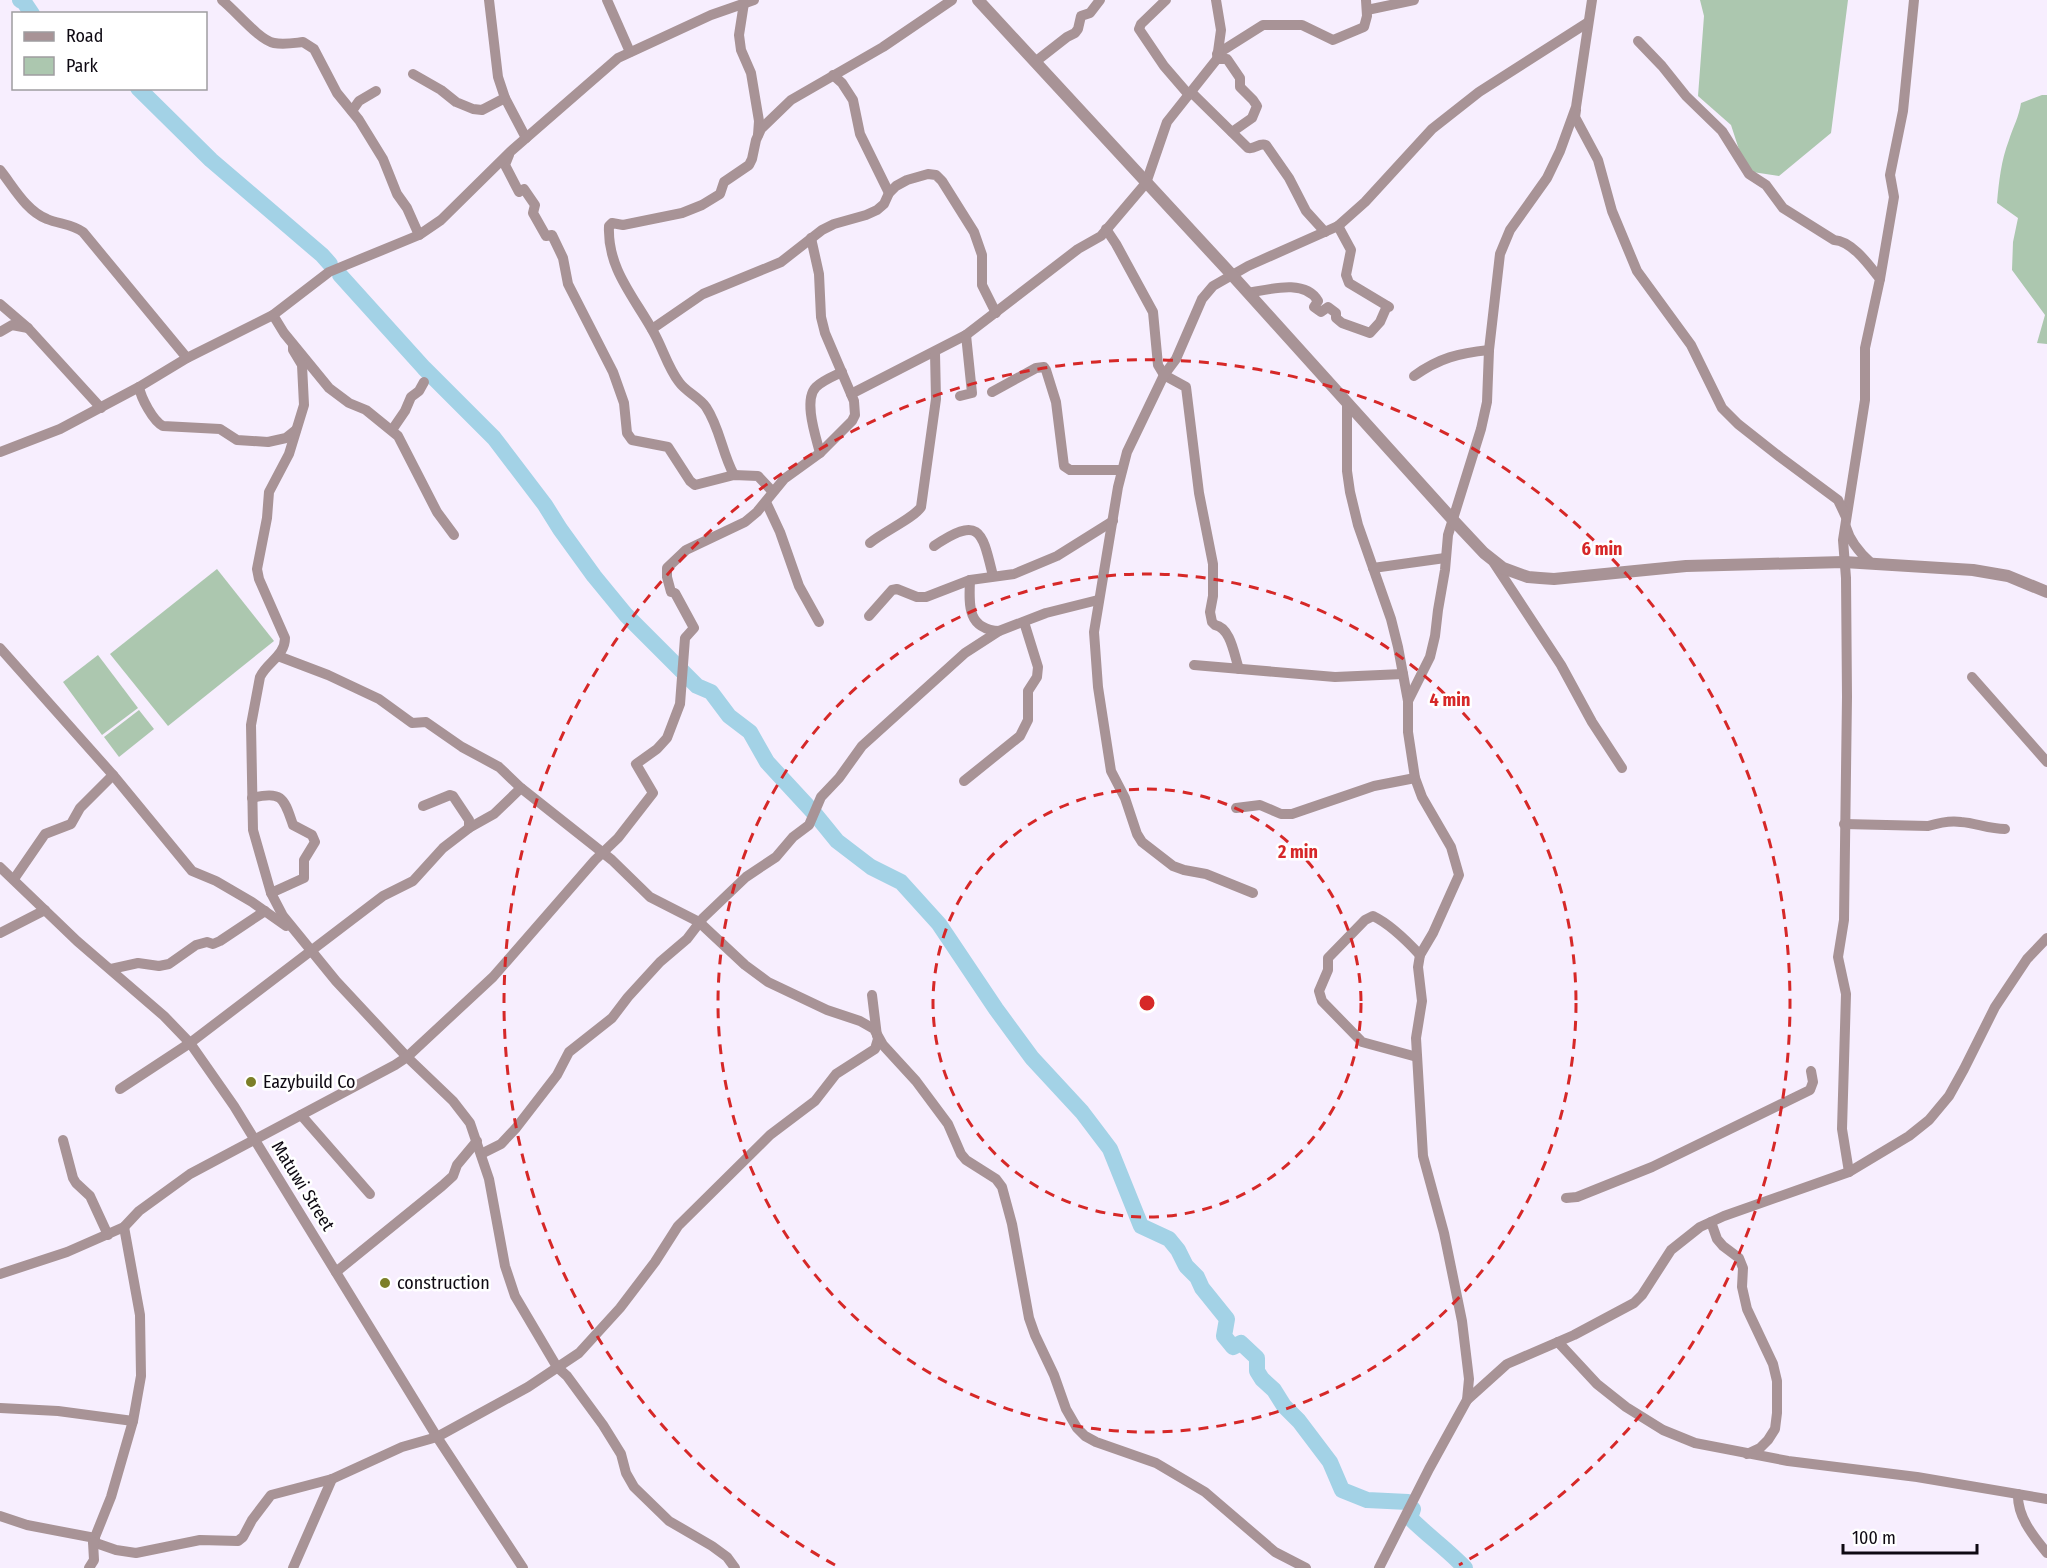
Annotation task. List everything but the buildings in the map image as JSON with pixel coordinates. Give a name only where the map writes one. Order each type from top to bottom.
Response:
[{"type":"street","points":[[222,0],[235,4],[256,32],[272,43],[303,42],[315,49],[337,93],[352,111],[382,159],[397,195],[407,208],[419,235]]},
{"type":"street","points":[[489,0],[498,77],[526,138]]},
{"type":"street","points":[[607,0],[630,52]]},
{"type":"street","points":[[758,135],[771,118],[791,100],[883,47],[952,0]]},
{"type":"street","points":[[978,0],[1232,275],[1453,520],[1492,560],[1503,568],[1522,575],[1554,579],[1686,566],[1871,563],[1991,572],[2008,576],[2047,592]]},
{"type":"street","points":[[1035,62],[1066,37],[1075,33],[1081,16],[1090,13],[1100,0]]},
{"type":"street","points":[[1166,0],[1141,24],[1139,29],[1164,66],[1190,94],[1248,148],[1266,145],[1289,178],[1306,211],[1325,232]]},
{"type":"street","points":[[1216,0],[1221,30],[1217,57]]},
{"type":"street","points":[[851,394],[936,353],[966,335],[1078,249],[1101,236],[1146,183],[1167,122],[1217,57],[1263,25],[1302,25],[1327,38],[1340,39],[1364,27],[1367,23],[1366,5],[1414,0]]},
{"type":"street","points":[[1592,0],[1575,117],[1598,160],[1612,211],[1637,272],[1690,345],[1722,408],[1772,451],[1838,500],[1846,521],[1848,535],[1871,563]]},
{"type":"street","points":[[1849,1172],[1842,1129],[1846,994],[1838,957],[1844,920],[1847,697],[1843,540],[1865,400],[1865,348],[1894,197],[1890,175],[1903,111],[1914,0]]},
{"type":"street","points":[[0,452],[60,429],[139,387],[187,358],[273,315],[329,272],[419,235],[441,220],[510,152],[601,71],[630,52],[711,15],[749,2]]},
{"type":"street","points":[[734,475],[709,413],[698,398],[680,385],[652,329],[614,264],[610,254],[609,226],[612,223],[623,225],[682,213],[702,205],[720,194],[724,182],[749,165],[758,135],[759,121],[751,73],[741,50],[739,35],[749,2]]},
{"type":"street","points":[[1253,893],[1206,874],[1173,866],[1139,838],[1125,798],[1111,771],[1098,687],[1094,640],[1098,600],[1121,470],[1127,452],[1164,375],[1176,359],[1202,299],[1213,286],[1338,226],[1365,202],[1432,129],[1479,92],[1587,23]]},
{"type":"street","points":[[1638,41],[1686,96],[1722,131],[1746,171],[1766,185],[1783,208],[1834,240],[1842,240],[1880,279]]},
{"type":"street","points":[[1217,57],[1227,59],[1240,78],[1240,87],[1257,106],[1252,118],[1233,132]]},
{"type":"street","points":[[851,65],[849,79],[860,134],[889,193]]},
{"type":"street","points":[[413,74],[441,90],[456,102],[473,109],[482,110],[506,98]]},
{"type":"street","points":[[833,75],[842,83],[853,100]]},
{"type":"street","points":[[352,111],[359,101],[376,92]]},
{"type":"street","points":[[1408,701],[1430,657],[1436,636],[1448,535],[1485,411],[1489,350],[1500,254],[1510,230],[1546,178],[1560,151],[1576,107]]},
{"type":"street","points":[[510,152],[506,165],[519,192],[524,189],[535,205],[533,213],[546,236],[552,235],[563,258],[568,284],[613,372],[624,404],[627,433],[632,440],[668,447],[695,485],[734,475],[758,476],[772,491]]},
{"type":"street","points":[[0,170],[32,210],[83,232],[187,358]]},
{"type":"street","points":[[652,329],[704,294],[781,262],[811,238],[834,224],[878,210],[896,186],[918,175],[928,174],[936,175],[942,181],[977,238],[982,255],[982,285],[996,313]]},
{"type":"street","points":[[1248,293],[1288,287],[1296,288],[1315,297],[1318,301],[1314,307],[1321,312],[1328,307],[1342,323],[1370,333],[1380,322],[1388,306],[1349,283],[1346,275],[1351,250],[1338,226]]},
{"type":"street","points":[[1106,229],[1153,312],[1158,365],[1164,375],[1186,387],[1199,493],[1213,564],[1214,596],[1210,612],[1211,618],[1215,625],[1226,631],[1239,669]]},
{"type":"street","points":[[0,1274],[58,1255],[124,1227],[139,1210],[190,1174],[407,1057],[494,977],[630,823],[653,793],[636,764],[667,738],[680,704],[685,638],[694,628],[675,593],[671,592],[667,568],[686,550],[699,542],[745,522],[758,512],[772,491],[784,479],[820,453],[852,421],[855,409],[851,394],[825,333],[821,317],[819,274],[811,238]]},
{"type":"street","points":[[0,304],[28,328],[101,408]]},
{"type":"street","points":[[273,315],[294,346],[329,388],[349,403],[366,410],[398,436],[437,512],[454,535]]},
{"type":"street","points":[[0,332],[12,326],[28,328]]},
{"type":"street","points":[[960,396],[972,393],[966,335]]},
{"type":"street","points":[[294,346],[293,351],[302,365],[305,385],[304,405],[286,461],[269,492],[267,518],[257,569],[259,579],[285,638],[285,647],[260,676],[251,725],[254,839],[271,894],[283,916],[310,951],[407,1057],[463,1112],[477,1141],[489,1179],[499,1223],[505,1266],[514,1296],[557,1367],[603,1425],[621,1454],[626,1473],[634,1487],[669,1521],[712,1546],[727,1557],[735,1568]]},
{"type":"street","points":[[1414,376],[1430,365],[1450,356],[1462,352],[1489,350]]},
{"type":"street","points":[[870,543],[882,533],[917,513],[921,507],[936,399],[936,353]]},
{"type":"street","points":[[992,392],[1036,368],[1044,367],[1056,402],[1064,466],[1070,470],[1121,470]]},
{"type":"street","points":[[820,453],[811,411],[813,392],[817,386],[842,372]]},
{"type":"street","points":[[392,430],[411,398],[424,382]]},
{"type":"street","points":[[139,387],[143,402],[157,423],[163,426],[220,429],[237,440],[268,442],[286,438],[298,428]]},
{"type":"street","points":[[1347,404],[1347,471],[1350,492],[1358,525],[1391,619],[1404,675],[1408,701],[1408,732],[1415,778],[1422,797],[1451,847],[1459,875],[1433,933],[1420,955],[1418,967],[1422,1001],[1416,1038],[1423,1156],[1444,1233],[1462,1321],[1469,1379],[1467,1400]]},
{"type":"street","points":[[766,502],[786,547],[799,586],[819,622]]},
{"type":"street","points":[[869,616],[892,590],[897,589],[917,597],[926,597],[970,580],[1028,569],[1058,556],[1113,521]]},
{"type":"street","points":[[934,546],[962,530],[978,533],[986,548],[993,576]]},
{"type":"street","points":[[1373,568],[1445,558]]},
{"type":"street","points":[[1492,560],[1561,665],[1592,722],[1622,768]]},
{"type":"street","points":[[970,580],[971,615],[982,627],[999,631]]},
{"type":"street","points":[[481,1154],[501,1144],[536,1105],[557,1075],[569,1052],[612,1018],[628,996],[660,962],[687,939],[699,922],[746,877],[776,857],[793,837],[809,825],[821,797],[839,778],[862,746],[965,652],[999,631],[1046,613],[1098,600]]},
{"type":"street","points":[[964,780],[1020,736],[1028,720],[1028,691],[1037,677],[1038,667],[1024,622]]},
{"type":"street","points":[[0,648],[113,775],[192,870],[216,881],[296,933]]},
{"type":"street","points":[[278,656],[328,675],[379,699],[412,723],[426,722],[462,747],[503,770],[521,788],[603,853],[650,897],[699,922],[750,969],[768,982],[874,1029],[948,1124],[961,1154],[966,1160],[996,1179],[1002,1187],[1012,1224],[1029,1318],[1066,1409],[1077,1428],[1096,1442],[1156,1463],[1196,1486],[1275,1551],[1306,1568]]},
{"type":"street","points":[[1194,665],[1335,677],[1404,675]]},
{"type":"street","points":[[1972,677],[2047,762]]},
{"type":"street","points":[[14,879],[45,834],[71,824],[80,808],[113,775]]},
{"type":"street","points":[[1236,808],[1260,805],[1281,814],[1292,814],[1374,786],[1415,778]]},
{"type":"street","points":[[120,1089],[190,1043],[382,896],[413,881],[443,848],[469,828],[494,814],[521,788]]},
{"type":"street","points":[[252,798],[269,794],[280,797],[287,805],[294,827],[312,835],[315,839],[314,846],[304,860],[304,878],[271,894]]},
{"type":"street","points":[[423,806],[450,795],[453,796],[469,820],[469,828]]},
{"type":"street","points":[[1844,824],[1928,826],[1939,822],[1960,821],[1988,828],[2005,829]]},
{"type":"street","name":"Matuwi Street","points":[[0,867],[164,1016],[190,1043],[255,1140],[437,1437],[523,1568]]},
{"type":"street","points":[[0,933],[45,910]]},
{"type":"street","points":[[111,969],[138,963],[159,966],[169,963],[196,945],[220,942],[265,911]]},
{"type":"street","points":[[1417,1057],[1362,1042],[1322,1001],[1319,991],[1328,970],[1329,958],[1365,920],[1372,916],[1400,936],[1420,955]]},
{"type":"street","points":[[1383,1565],[1429,1468],[1467,1400],[1507,1364],[1558,1342],[1634,1303],[1642,1295],[1671,1250],[1691,1233],[1711,1222],[1849,1172],[1909,1136],[1940,1107],[1964,1069],[1995,1007],[2027,959],[2047,938]]},
{"type":"street","points":[[0,1516],[27,1525],[94,1540],[116,1550],[136,1553],[200,1540],[238,1541],[271,1495],[332,1479],[402,1447],[437,1437],[512,1396],[579,1353],[620,1308],[655,1262],[678,1226],[770,1135],[815,1101],[836,1074],[875,1050],[878,1037],[872,995]]},
{"type":"street","points":[[1566,1198],[1577,1197],[1652,1167],[1810,1090],[1813,1082],[1811,1071]]},
{"type":"street","points":[[301,1115],[370,1194]]},
{"type":"street","points":[[63,1140],[72,1178],[90,1196],[108,1234]]},
{"type":"street","points":[[336,1272],[453,1176],[457,1165],[477,1141]]},
{"type":"street","points":[[1711,1222],[1717,1239],[1739,1258],[1743,1268],[1742,1287],[1747,1309],[1773,1364],[1777,1380],[1775,1430],[1760,1448],[1747,1454]]},
{"type":"street","points":[[89,1568],[94,1560],[94,1540],[111,1497],[133,1421],[141,1376],[140,1315],[124,1227]]},
{"type":"street","points":[[1558,1342],[1597,1384],[1626,1407],[1650,1423],[1695,1443],[1788,1461],[1917,1477],[2047,1499]]},
{"type":"street","points":[[0,1408],[58,1411],[133,1421]]},
{"type":"street","points":[[293,1568],[332,1479]]},
{"type":"street","points":[[2019,1494],[2018,1505],[2028,1528],[2047,1553]]},
{"type":"green space","points":[[1700,0],[1848,0],[1831,133],[1779,176],[1746,171],[1731,125],[1698,96],[1704,16]]},
{"type":"green space","points":[[2047,95],[2047,344],[2037,343],[2045,315],[2012,270],[2013,242],[2018,218],[1997,203],[2004,156],[2021,103]]},
{"type":"green space","points":[[217,569],[274,641],[168,726],[110,654]]},
{"type":"green space","points":[[98,655],[138,708],[102,735],[63,682]]},
{"type":"green space","points":[[139,710],[154,729],[119,757],[104,737]]},
{"type":"waterway","points":[[20,0],[31,12]]},
{"type":"waterway","points":[[140,90],[211,160],[330,264]]},
{"type":"waterway","points":[[340,275],[424,368],[494,438],[545,505],[594,576],[626,615],[697,686],[711,692],[729,716],[750,732],[767,762],[837,841],[871,867],[901,882],[939,924],[1032,1058],[1082,1112],[1110,1149],[1141,1226],[1169,1239],[1178,1250],[1186,1266],[1197,1277],[1202,1288],[1227,1319],[1224,1336],[1233,1347],[1241,1343],[1257,1358],[1257,1371],[1262,1379],[1274,1390],[1284,1406],[1299,1421],[1330,1462],[1342,1490],[1367,1500],[1408,1502]]},
{"type":"waterway","points":[[1413,1509],[1410,1518],[1465,1568]]},
{"type":"place","name":"Eazybuild Co","points":[[251,1082]]},
{"type":"place","name":"construction","points":[[385,1283]]}]
